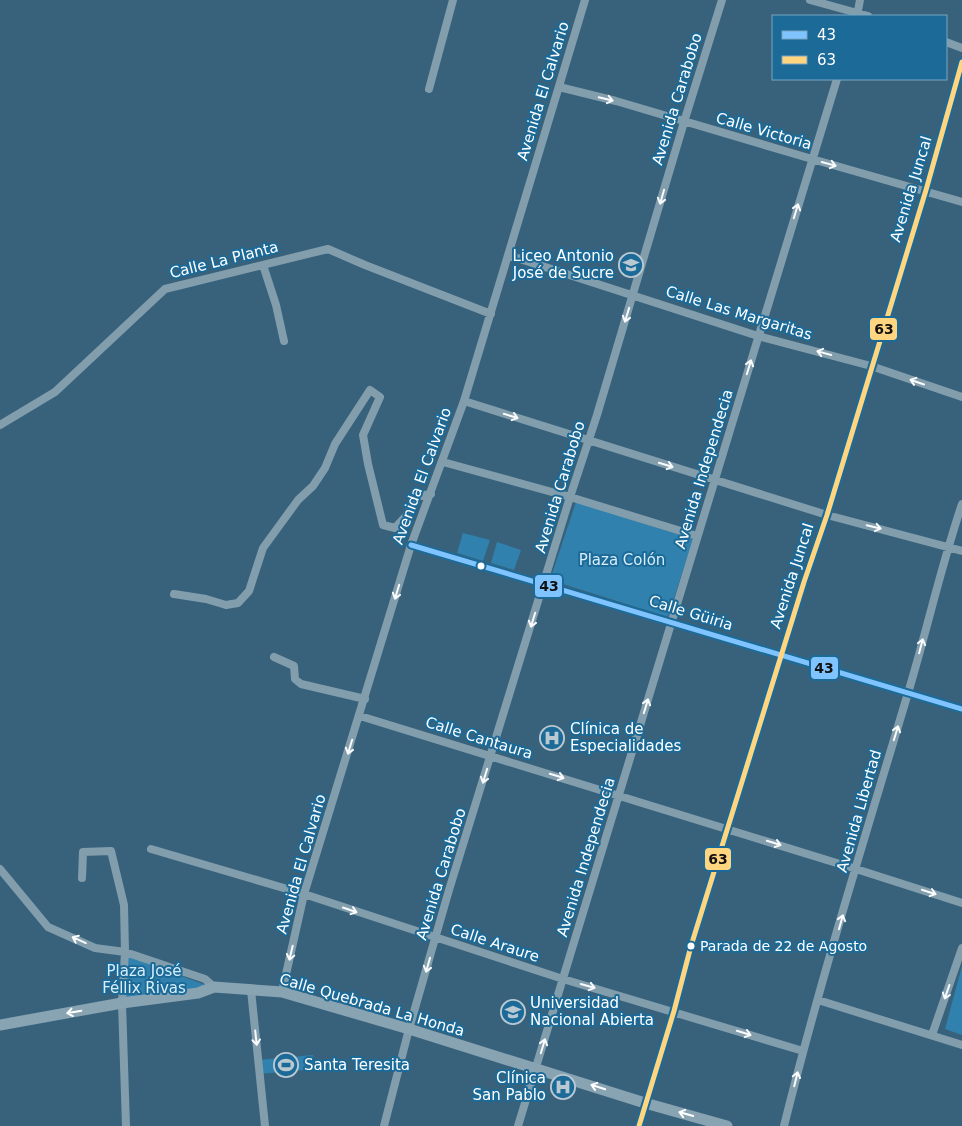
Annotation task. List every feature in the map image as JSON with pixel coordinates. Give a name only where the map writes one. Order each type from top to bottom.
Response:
[{"type":"main road","name":"Calle Quebrada La Honda","points":[[0,1025],[122,1003],[198,994],[214,987],[282,992],[409,1029],[645,1103],[727,1126]]},
{"type":"street","points":[[429,89],[453,0]]},
{"type":"street","name":"Avenida El Calvario","points":[[282,992],[304,894],[412,545],[464,401],[585,0]]},
{"type":"street","name":"Avenida Carabobo","points":[[384,1126],[409,1029],[436,938],[722,0]]},
{"type":"street","points":[[810,0],[858,15],[860,0]]},
{"type":"street","points":[[947,42],[962,48]]},
{"type":"street","name":"Avenida Juncal","points":[[638,1126],[727,829],[827,515],[926,190],[962,62]]},
{"type":"street","name":"Avenida Independecia","points":[[518,1126],[837,80]]},
{"type":"street","name":"Calle Victoria","points":[[559,86],[926,190],[962,202]]},
{"type":"street","name":"Calle La Planta","points":[[0,425],[55,392],[165,289],[328,249],[491,314]]},
{"type":"street","name":"Calle Las Margaritas","points":[[508,255],[758,336],[871,366],[962,397]]},
{"type":"street","points":[[263,265],[276,305],[284,341]]},
{"type":"street","points":[[174,594],[206,598],[226,605],[238,603],[249,591],[263,548],[298,500],[313,486],[325,468],[336,444],[370,390],[380,397],[363,435],[383,524],[395,528],[406,516],[418,496],[431,494]]},
{"type":"street","points":[[464,401],[827,515],[962,551]]},
{"type":"street","points":[[443,462],[570,497],[698,536]]},
{"type":"street","name":"Avenida Libertad","points":[[784,1126],[803,1051],[908,693],[948,546],[962,504]]},
{"type":"street","name":"Calle Güiria","points":[[412,545],[962,709]]},
{"type":"street","points":[[274,657],[294,666],[295,679],[301,684],[365,699]]},
{"type":"street","name":"Calle Cantaura","points":[[360,716],[962,903]]},
{"type":"street","name":"Calle Araure","points":[[151,849],[304,894],[563,979],[803,1051]]},
{"type":"street","points":[[82,878],[83,852],[111,851],[124,904],[126,952],[122,1003],[126,1126]]},
{"type":"street","points":[[0,869],[48,927],[95,948],[126,952],[205,979],[214,987]]},
{"type":"street","points":[[932,1035],[962,948]]},
{"type":"street","points":[[251,990],[265,1126]]},
{"type":"street","points":[[818,1000],[962,1045]]},
{"type":"green space","name":"Plaza Colón","points":[[576,502],[693,539],[668,617],[550,580]]},
{"type":"green space","points":[[463,533],[490,540],[483,561],[457,553]]},
{"type":"green space","points":[[497,542],[521,550],[514,570],[491,563]]},
{"type":"green space","name":"Plaza José Féllix Rivas","points":[[128,956],[208,986],[125,999]]},
{"type":"green space","points":[[962,966],[962,1035],[945,1029]]},
{"type":"green space","name":"Santa Teresita","points":[[313,1055],[315,1069],[259,1074],[258,1060]]},
{"type":"transit line","name":"63","points":[[639,1126],[674,1011],[691,946],[804,582],[827,515],[926,190],[962,62]]},
{"type":"transit line","name":"43","points":[[411,545],[962,709]]},
{"type":"place","name":"Liceo Antonio José de Sucre","points":[[631,265]]},
{"type":"place","name":"Clínica de Especialidades","points":[[552,738]]},
{"type":"place","name":"Parada de 22 de Agosto","points":[[691,946]]},
{"type":"place","name":"Universidad Nacional Abierta","points":[[513,1012]]},
{"type":"place","name":"Santa Teresita","points":[[286,1065]]},
{"type":"place","name":"Clínica San Pablo","points":[[563,1087]]}]
